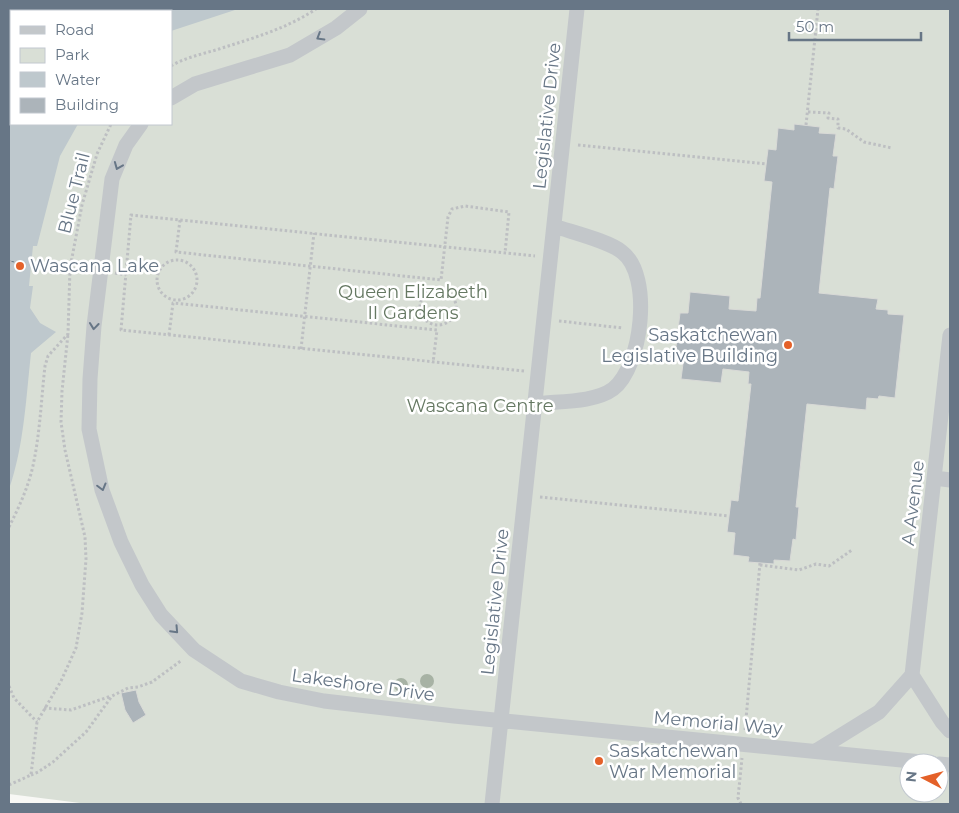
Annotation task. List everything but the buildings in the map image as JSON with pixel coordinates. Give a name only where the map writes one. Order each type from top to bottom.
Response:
[{"type":"street","points":[[172,97],[195,84],[290,55],[336,28],[360,9]]},
{"type":"street","name":"Legislative Drive","points":[[492,804],[577,9]]},
{"type":"street","name":"Lakeshore Drive","points":[[140,125],[126,145],[112,179],[100,272],[90,379],[89,429],[102,490],[121,542],[142,585],[161,616],[194,650],[241,681],[324,702],[501,720]]},
{"type":"street","points":[[535,404],[595,397],[613,388],[627,372],[635,350],[639,330],[641,296],[634,268],[622,252],[603,243],[554,226]]},
{"type":"street","name":"A Avenue","points":[[912,675],[950,335]]},
{"type":"street","points":[[935,478],[950,480]]},
{"type":"street","points":[[816,751],[879,712],[912,675],[942,722],[950,731]]},
{"type":"street","name":"Memorial Way","points":[[501,720],[899,760]]},
{"type":"path","points":[[172,66],[192,57],[269,34],[316,9]]},
{"type":"path","points":[[806,125],[818,9]]},
{"type":"path","points":[[808,112],[829,114],[828,118],[838,118],[838,128],[846,129],[861,141],[892,148]]},
{"type":"path","name":"Blue Trail","points":[[31,774],[37,722],[61,681],[76,648],[82,613],[85,537],[66,460],[61,422],[62,391],[68,334],[70,268],[89,177],[111,125]]},
{"type":"path","points":[[562,143],[766,164]]},
{"type":"path","points":[[440,289],[448,216],[452,210],[465,206],[509,212],[505,253]]},
{"type":"path","points":[[538,372],[433,363],[121,330],[131,215],[550,258]]},
{"type":"path","points":[[175,260],[180,220]]},
{"type":"path","points":[[301,349],[314,234]]},
{"type":"path","points":[[176,252],[441,280]]},
{"type":"path","points":[[173,301],[186,298],[191,294],[195,290],[197,277],[187,262],[175,260],[164,265],[158,276],[159,288],[163,294],[173,301],[304,317],[437,330]]},
{"type":"path","points":[[9,262],[126,275]]},
{"type":"path","points":[[433,289],[440,289],[449,292],[453,296],[457,308],[456,313],[448,322],[437,326],[426,321],[420,309],[420,303],[427,292],[433,289]]},
{"type":"path","points":[[169,335],[173,301]]},
{"type":"path","points":[[544,320],[677,334]]},
{"type":"path","points":[[433,363],[437,326]]},
{"type":"path","points":[[9,527],[22,501],[32,471],[37,441],[44,366],[48,356],[68,334]]},
{"type":"path","points":[[525,495],[729,516]]},
{"type":"path","points":[[740,804],[738,798],[760,564],[799,570],[816,564],[829,566],[852,550]]},
{"type":"path","points":[[44,708],[71,710],[112,696],[128,688],[152,682],[194,650]]},
{"type":"path","points":[[9,686],[14,698],[37,722]]},
{"type":"path","points":[[9,785],[38,772],[53,762],[86,732],[112,696]]},
{"type":"green space","name":"Wascana Centre","points":[[9,9],[950,9],[950,804],[88,804],[9,794]]},
{"type":"water","name":"Wascana Lake","points":[[9,9],[238,9],[172,31],[172,10],[10,10],[10,125],[77,125],[60,156],[37,246],[33,246],[29,286],[33,286],[30,308],[40,323],[56,332],[31,353],[21,439],[9,489]]},
{"type":"ferry route","points":[[9,261],[31,265]]},
{"type":"place","name":"Wascana Lake","points":[[20,266]]},
{"type":"place","name":"Saskatchewan Legislative Building","points":[[788,345]]},
{"type":"place","name":"Saskatchewan War Memorial","points":[[599,761]]},
{"type":"park label","name":"Queen Elizabeth II Gardens","points":[[413,302]]}]
